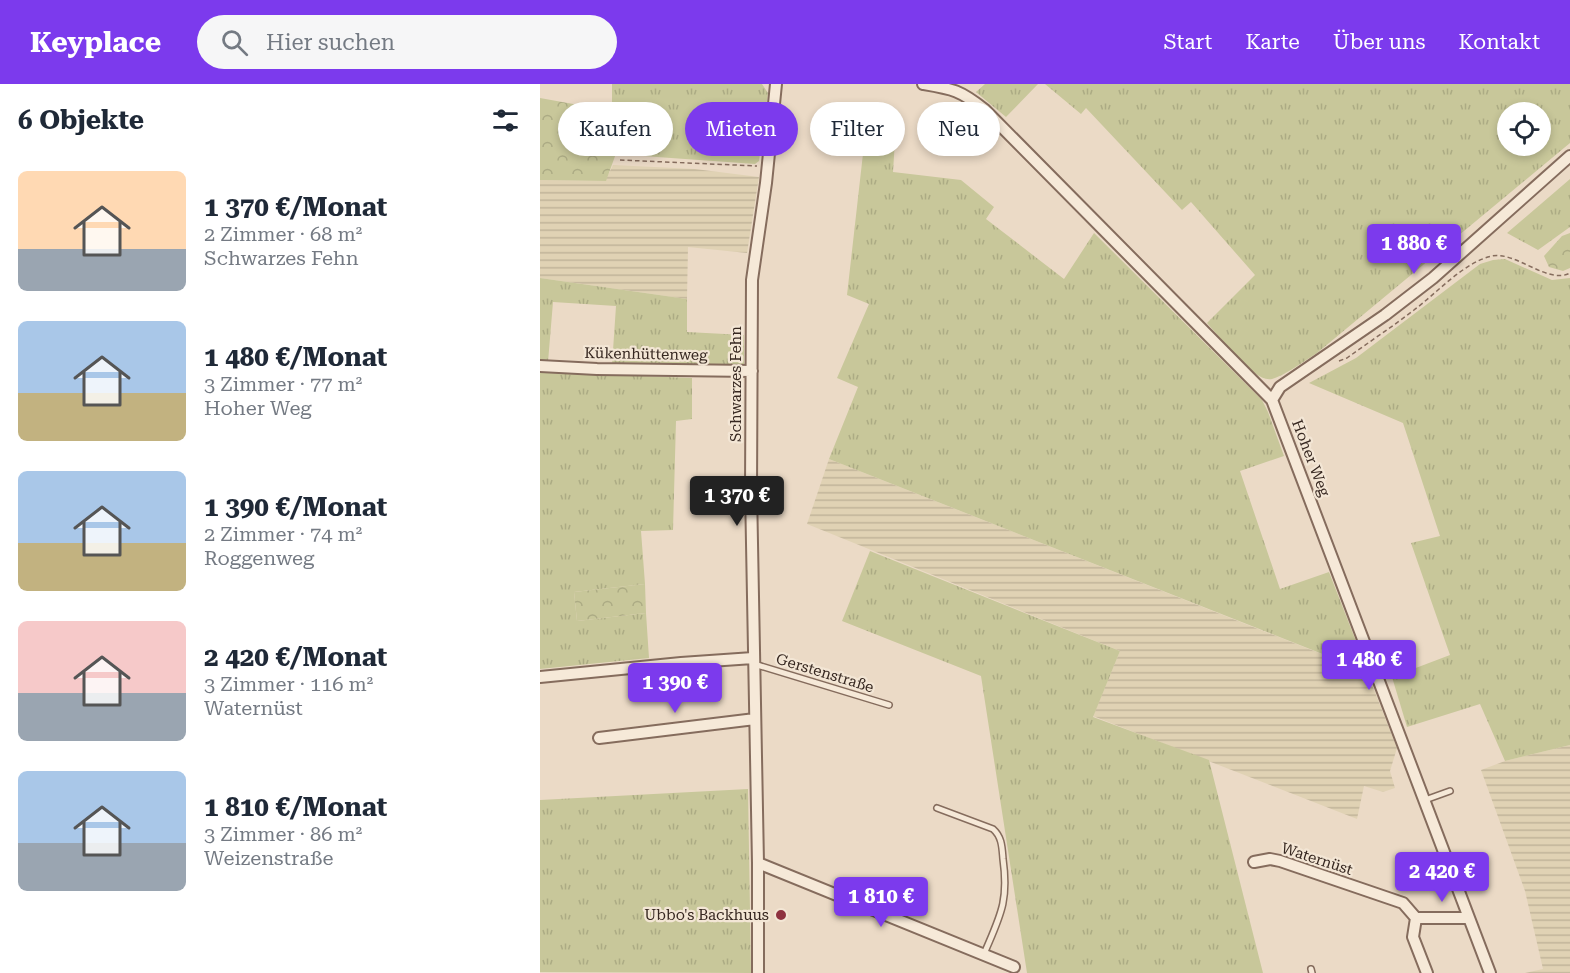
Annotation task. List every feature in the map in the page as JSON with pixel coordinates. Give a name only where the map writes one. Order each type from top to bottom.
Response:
[{"type":"street","name":"Schwarzes Fehn","points":[[758,973],[751,490],[752,280],[768,167],[776,84]]},
{"type":"street","name":"Hoher Weg","points":[[923,84],[951,89],[966,95],[985,110],[1272,400],[1490,973]]},
{"type":"street","points":[[1272,400],[1280,387],[1385,315],[1433,278],[1570,156]]},
{"type":"street","name":"Kükenhüttenweg","points":[[540,366],[752,371]]},
{"type":"street","points":[[540,677],[681,663],[754,661]]},
{"type":"street","points":[[599,738],[755,719]]},
{"type":"street","name":"Waternüst","points":[[1254,862],[1270,859],[1280,861],[1403,903],[1416,918]]},
{"type":"street","points":[[758,863],[1014,967]]},
{"type":"street","points":[[1427,973],[1413,937],[1416,918],[1469,918]]},
{"type":"lane","name":"Gerstenstraße","points":[[754,661],[889,705]]},
{"type":"lane","points":[[1425,800],[1450,791]]},
{"type":"lane","points":[[937,808],[993,829],[1000,835],[1006,883],[1004,905],[984,954]]},
{"type":"path","points":[[620,160],[768,167]]},
{"type":"path","points":[[1338,361],[1347,358],[1415,310],[1474,262],[1495,255],[1514,259],[1556,276],[1570,273]]},
{"type":"shaded area","points":[[613,165],[695,169],[759,177],[747,253],[688,247],[687,299],[540,278],[540,180],[605,181]]},
{"type":"shaded area","points":[[829,459],[1367,672],[1397,748],[1390,771],[1395,788],[1383,792],[1364,786],[1357,819],[1093,716],[1120,651],[807,524]]},
{"type":"shaded area","points":[[1570,745],[1570,973],[1525,973],[1543,969],[1525,891],[1481,770],[1505,761]]},
{"type":"green space","points":[[612,84],[762,84],[768,93],[767,102],[685,102],[685,156],[760,156],[759,161],[755,164],[643,156],[673,156],[673,102],[612,102]]},
{"type":"green space","points":[[985,84],[1038,84],[1006,117],[1000,112],[1000,102],[988,102],[976,92]]},
{"type":"green space","points":[[1045,84],[1570,84],[1570,143],[1317,353],[1277,377],[1265,379],[1247,367],[1207,323],[1255,275],[1191,202],[1182,210],[1086,108],[1081,114]]},
{"type":"green space","points":[[540,98],[562,102],[558,102],[558,156],[615,156],[606,181],[540,180]]},
{"type":"green space","points":[[863,156],[894,156],[893,172],[961,180],[994,207],[986,219],[1064,279],[1094,233],[1262,400],[1284,456],[1240,471],[1280,589],[1329,572],[1368,672],[829,459],[858,387],[837,378],[869,304],[847,295]]},
{"type":"green space","points":[[1570,179],[1570,227],[1538,250],[1507,233]]},
{"type":"green space","points":[[1570,233],[1570,268],[1563,271],[1549,267],[1544,256],[1562,236]]},
{"type":"green space","points":[[1505,259],[1552,280],[1570,278],[1570,745],[1505,761],[1480,704],[1407,727],[1392,677],[1450,655],[1411,543],[1440,536],[1403,423],[1309,383],[1356,358],[1480,264]]},
{"type":"green space","points":[[540,278],[687,299],[687,332],[744,335],[744,366],[612,365],[616,306],[553,302],[548,362],[540,362]]},
{"type":"green space","points":[[540,372],[692,378],[692,419],[676,421],[673,530],[641,531],[645,584],[574,592],[577,621],[646,613],[649,658],[540,669]]},
{"type":"green space","points":[[870,551],[1120,651],[1093,717],[1209,760],[1263,973],[1027,973],[981,676],[842,621]]},
{"type":"green space","points":[[645,584],[646,613],[577,621],[574,592]]},
{"type":"green space","points":[[748,789],[751,973],[540,972],[540,800]]},
{"type":"place","name":"Ubbo's Backhuus","points":[[781,915]]}]
